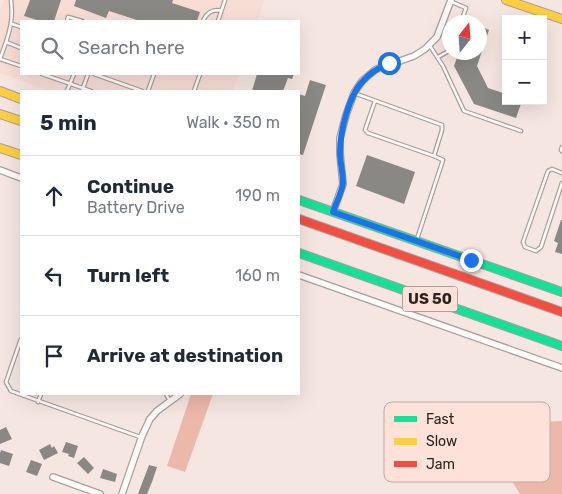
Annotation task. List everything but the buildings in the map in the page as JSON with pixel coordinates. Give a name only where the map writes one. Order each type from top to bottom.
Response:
[{"type":"main road","points":[[506,0],[562,19]]},
{"type":"main road","points":[[0,91],[20,99]]},
{"type":"main road","points":[[0,114],[20,121]]},
{"type":"main road","points":[[0,148],[20,156]]},
{"type":"main road","points":[[300,200],[562,292]]},
{"type":"main road","name":"US 50","points":[[300,219],[562,312]]},
{"type":"main road","name":"US 50","points":[[300,253],[562,346]]},
{"type":"street","points":[[333,212],[343,184],[340,138],[354,93],[362,81],[375,70],[389,63],[414,56],[430,44],[437,37],[451,1]]},
{"type":"street","points":[[0,170],[20,178]]},
{"type":"street","points":[[300,275],[562,368]]},
{"type":"street","points":[[122,494],[150,418],[179,395]]},
{"type":"street","points":[[53,477],[100,494]]},
{"type":"lane","points":[[11,0],[13,11],[12,24],[0,59],[20,66]]},
{"type":"lane","points":[[218,20],[225,0]]},
{"type":"lane","points":[[451,1],[466,8],[464,15]]},
{"type":"lane","points":[[204,20],[213,10],[222,10]]},
{"type":"lane","points":[[67,20],[68,17],[78,20]]},
{"type":"lane","points":[[12,24],[20,27]]},
{"type":"lane","points":[[6,42],[20,48]]},
{"type":"lane","points":[[430,44],[464,111],[521,131]]},
{"type":"lane","points":[[438,57],[442,54]]},
{"type":"lane","points":[[45,75],[82,90],[88,75]]},
{"type":"lane","points":[[67,90],[74,75]]},
{"type":"lane","points":[[97,75],[139,90]]},
{"type":"lane","points":[[148,90],[154,75]]},
{"type":"lane","points":[[194,90],[200,75]]},
{"type":"lane","points":[[354,93],[442,125],[434,156]]},
{"type":"lane","points":[[375,101],[365,130],[368,133],[443,160],[417,241]]},
{"type":"lane","points":[[562,147],[562,152]]},
{"type":"lane","points":[[562,173],[552,169],[548,171],[523,242],[526,247],[536,251],[541,247],[562,183]]},
{"type":"lane","points":[[20,342],[6,382],[11,391],[20,395]]},
{"type":"lane","points":[[15,357],[20,360]]},
{"type":"lane","points":[[21,395],[142,438]]},
{"type":"lane","points":[[38,402],[41,395]]},
{"type":"lane","points":[[167,395],[170,401]]},
{"type":"shaded area","points":[[4,0],[265,0],[257,20],[20,20],[20,75],[239,75],[233,90],[47,90],[0,73],[0,10]]},
{"type":"shaded area","points":[[191,395],[213,395],[185,472],[167,466]]},
{"type":"shaded area","points":[[562,421],[562,494],[520,494],[512,482],[550,482],[550,422]]},
{"type":"traffic: fast","points":[[300,200],[562,292]]},
{"type":"traffic: fast","points":[[300,253],[562,346]]},
{"type":"traffic: slow","points":[[506,0],[562,19]]},
{"type":"traffic: slow","points":[[0,91],[20,99]]},
{"type":"traffic: slow","points":[[0,114],[20,121]]},
{"type":"traffic: slow","points":[[0,148],[20,155]]},
{"type":"traffic: jam","points":[[300,219],[562,312]]},
{"type":"route","points":[[389,63],[375,70],[362,81],[354,93],[346,114],[340,138],[343,184],[333,212],[471,260]]}]
